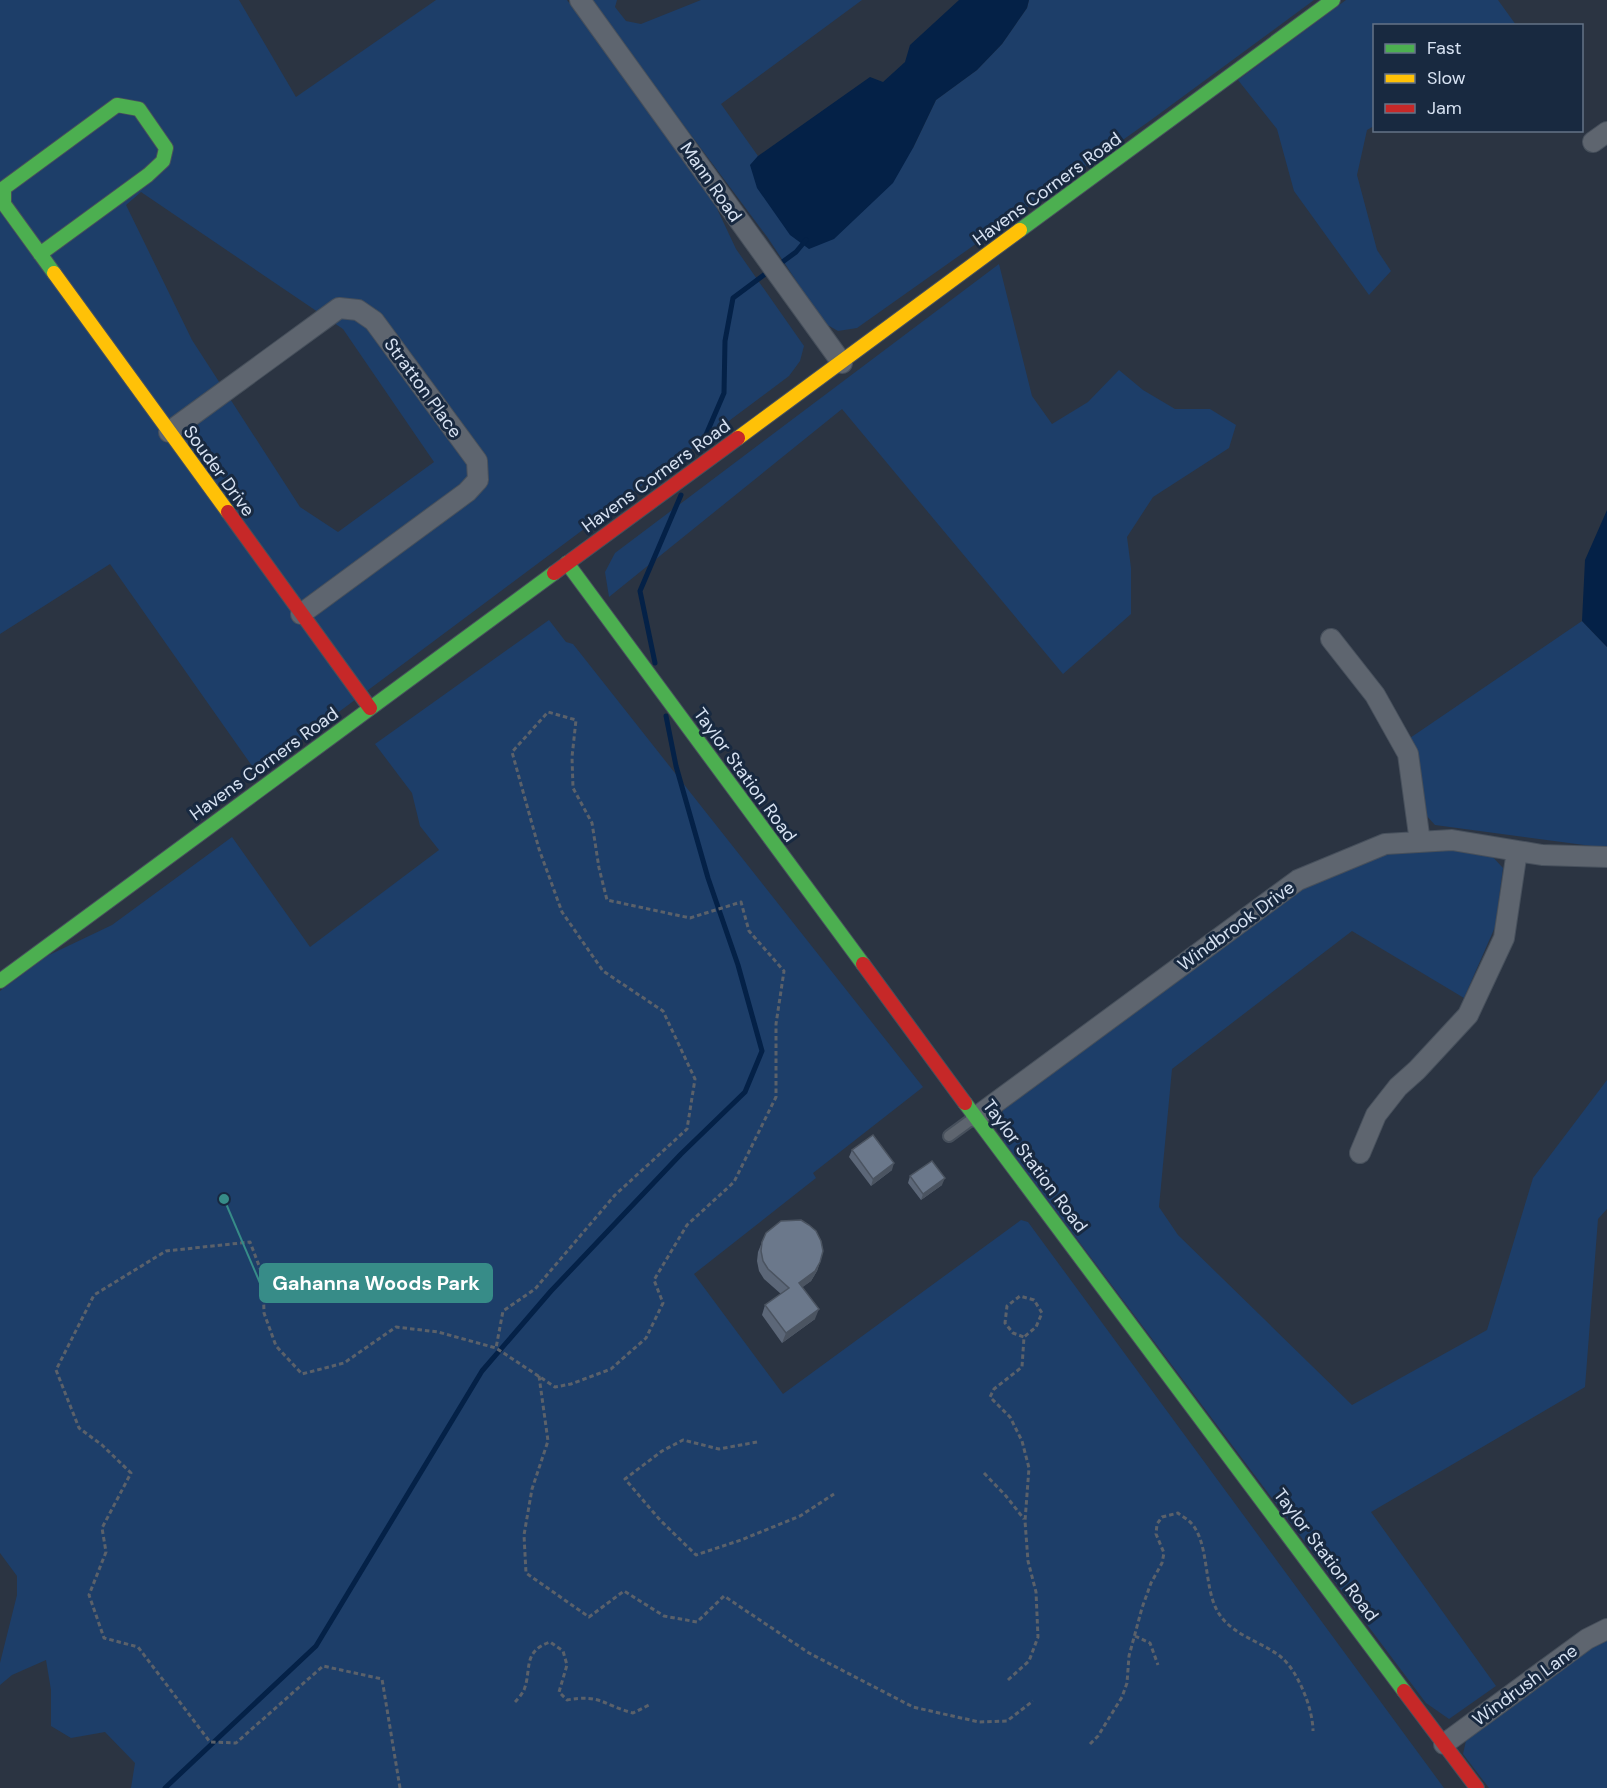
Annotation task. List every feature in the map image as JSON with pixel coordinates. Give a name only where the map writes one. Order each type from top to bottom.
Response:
[{"type":"main road","name":"Havens Corners Road","points":[[0,981],[1333,0]]},
{"type":"main road","name":"Souder Drive","points":[[40,254],[148,175],[163,161],[166,148],[139,109],[117,105],[4,188],[4,204],[40,254],[301,614],[370,708]]},
{"type":"main road","name":"Taylor Station Road","points":[[567,563],[975,1117],[1477,1788]]},
{"type":"street","name":"Mann Road","points":[[579,0],[842,363]]},
{"type":"street","name":"Stratton Place","points":[[169,432],[339,308],[358,310],[374,321],[477,461],[478,480],[466,492],[301,614]]},
{"type":"street","points":[[1331,639],[1376,695],[1408,754],[1419,842]]},
{"type":"street","name":"Windbrook Drive","points":[[975,1117],[1298,880],[1385,844],[1452,840],[1542,855],[1607,857]]},
{"type":"street","points":[[1360,1153],[1376,1115],[1398,1087],[1418,1070],[1468,1015],[1504,938],[1517,851]]},
{"type":"street","name":"Windrush Lane","points":[[1444,1744],[1587,1639],[1607,1629]]},
{"type":"lane","points":[[949,1136],[975,1117]]},
{"type":"path","points":[[400,1788],[382,1679],[323,1666],[236,1743],[210,1742],[138,1647],[104,1638],[89,1595],[106,1552],[102,1528],[131,1473],[102,1445],[79,1428],[56,1370],[94,1295],[166,1251],[250,1242],[263,1276],[264,1313],[276,1346],[302,1374],[344,1363],[396,1327],[438,1332],[496,1348],[555,1387],[571,1384],[611,1369],[646,1338],[663,1303],[654,1280],[687,1225],[734,1182],[776,1096],[776,1024],[784,971],[749,931],[741,902],[690,918],[607,900],[592,824],[573,788],[572,757],[576,720],[548,711],[512,752],[539,849],[562,912],[603,971],[663,1011],[695,1079],[687,1129],[615,1195],[535,1289],[503,1311],[496,1348]]},
{"type":"path","points":[[1008,1680],[1029,1661],[1038,1637],[1036,1592],[1028,1561],[1025,1521],[1029,1468],[1022,1441],[1010,1417],[990,1397],[994,1389],[1022,1367],[1024,1337],[1036,1327],[1042,1313],[1034,1300],[1020,1296],[1007,1306],[1005,1323],[1013,1333],[1024,1337]]},
{"type":"path","points":[[539,1376],[548,1441],[532,1489],[524,1535],[526,1573],[589,1617],[624,1591],[664,1616],[697,1622],[724,1596],[809,1653],[913,1707],[979,1722],[1007,1720],[1033,1701]]},
{"type":"path","points":[[758,1442],[719,1449],[683,1440],[662,1451],[625,1479],[660,1520],[696,1555],[800,1516],[834,1494]]},
{"type":"path","points":[[984,1473],[1025,1521]]},
{"type":"path","points":[[1090,1744],[1098,1736],[1128,1683],[1129,1656],[1134,1636],[1151,1583],[1162,1563],[1164,1553],[1156,1534],[1157,1524],[1162,1517],[1178,1513],[1190,1521],[1198,1534],[1217,1612],[1233,1629],[1282,1658],[1304,1693],[1313,1719],[1313,1731]]},
{"type":"path","points":[[1134,1636],[1150,1643],[1158,1665]]},
{"type":"path","points":[[515,1702],[524,1691],[528,1662],[539,1646],[550,1642],[563,1651],[567,1665],[559,1692],[567,1700],[583,1697],[599,1699],[618,1709],[633,1713],[649,1705]]},
{"type":"shaded area","points":[[0,0],[239,0],[296,97],[436,0],[567,0],[711,196],[736,249],[804,346],[800,361],[789,376],[257,773],[110,564],[0,634]],"holes":[[[141,192],[343,329],[434,462],[338,532],[300,507],[192,340],[126,205]]]},
{"type":"shaded area","points":[[590,0],[617,0],[615,7],[626,21],[641,24],[701,0],[862,0],[721,104],[758,156],[750,166],[913,148],[936,100],[977,70],[1002,44],[1027,8],[1029,0],[1314,0],[1151,120],[857,328],[838,331],[824,323],[768,238]]},
{"type":"shaded area","points":[[959,0],[1029,0],[1027,8],[1002,44],[977,70],[936,100],[893,183],[834,239],[809,249],[790,235],[757,188],[750,165],[758,156],[870,77],[883,82],[905,62],[910,45]]},
{"type":"shaded area","points":[[1346,0],[1498,0],[1515,24],[1373,24],[1373,127],[1367,130],[1357,175],[1377,250],[1391,271],[1369,295],[1294,191],[1277,129],[1238,80]]},
{"type":"shaded area","points":[[999,264],[1032,396],[1052,424],[1088,402],[1119,370],[1143,390],[1175,409],[1210,409],[1236,425],[1229,448],[1153,497],[1127,537],[1131,568],[1131,614],[1063,674],[842,409],[609,597],[605,572],[615,553]]},
{"type":"shaded area","points":[[1607,510],[1607,647],[1582,621],[1585,560]]},
{"type":"shaded area","points":[[549,620],[566,642],[573,644],[923,1087],[813,1173],[816,1178],[694,1274],[783,1394],[1021,1220],[1028,1222],[1444,1788],[131,1788],[135,1763],[105,1732],[71,1738],[51,1726],[51,1690],[46,1660],[12,1675],[0,1685],[0,1663],[17,1595],[17,1576],[0,1553],[0,991],[47,956],[112,925],[232,837],[310,947],[439,850],[420,826],[412,793],[375,744]]},
{"type":"shaded area","points":[[1582,621],[1607,647],[1607,848],[1435,825],[1425,814],[1410,738]]},
{"type":"shaded area","points":[[1446,848],[1490,854],[1503,868],[1495,927],[1464,998],[1352,931],[1172,1069],[1159,1207],[1178,1235],[1352,1405],[1487,1330],[1533,1178],[1607,1080],[1607,1209],[1598,1219],[1585,1387],[1371,1512],[1496,1686],[1449,1719],[1426,1703],[1004,1142],[1000,1120],[1003,1110],[1229,940],[1309,884],[1386,851]]},
{"type":"shaded area","points":[[1607,1634],[1607,1788],[1489,1788],[1463,1754],[1467,1736]]},
{"type":"building","points":[[873,1135],[894,1163],[873,1179],[852,1150]]},
{"type":"building","points":[[932,1161],[945,1178],[923,1194],[910,1176]]},
{"type":"building","points":[[801,1220],[816,1231],[821,1241],[823,1251],[820,1262],[815,1271],[799,1283],[819,1309],[786,1333],[765,1305],[789,1288],[768,1269],[763,1261],[762,1242],[766,1233],[781,1221]]},
{"type":"waterway","points":[[777,266],[796,252],[806,240]]},
{"type":"waterway","points":[[699,451],[724,393],[725,341],[733,298],[769,271]]},
{"type":"waterway","points":[[655,663],[640,591],[681,495]]},
{"type":"waterway","points":[[165,1788],[316,1646],[482,1371],[551,1291],[681,1154],[745,1092],[762,1051],[738,965],[708,878],[676,766],[666,716]]},
{"type":"traffic: fast","points":[[1020,230],[1333,0]]},
{"type":"traffic: fast","points":[[40,254],[148,175],[163,161],[166,148],[139,109],[117,105],[4,188],[4,204],[54,273]]},
{"type":"traffic: fast","points":[[567,563],[863,964]]},
{"type":"traffic: fast","points":[[0,981],[554,573]]},
{"type":"traffic: fast","points":[[965,1103],[1404,1691]]},
{"type":"traffic: slow","points":[[738,438],[1020,230]]},
{"type":"traffic: slow","points":[[54,273],[228,512]]},
{"type":"traffic: jam","points":[[554,573],[738,438]]},
{"type":"traffic: jam","points":[[228,512],[370,708]]},
{"type":"traffic: jam","points":[[863,964],[965,1103]]},
{"type":"traffic: jam","points":[[1404,1691],[1477,1788]]},
{"type":"place","name":"Gahanna Woods Park","points":[[224,1199]]}]
